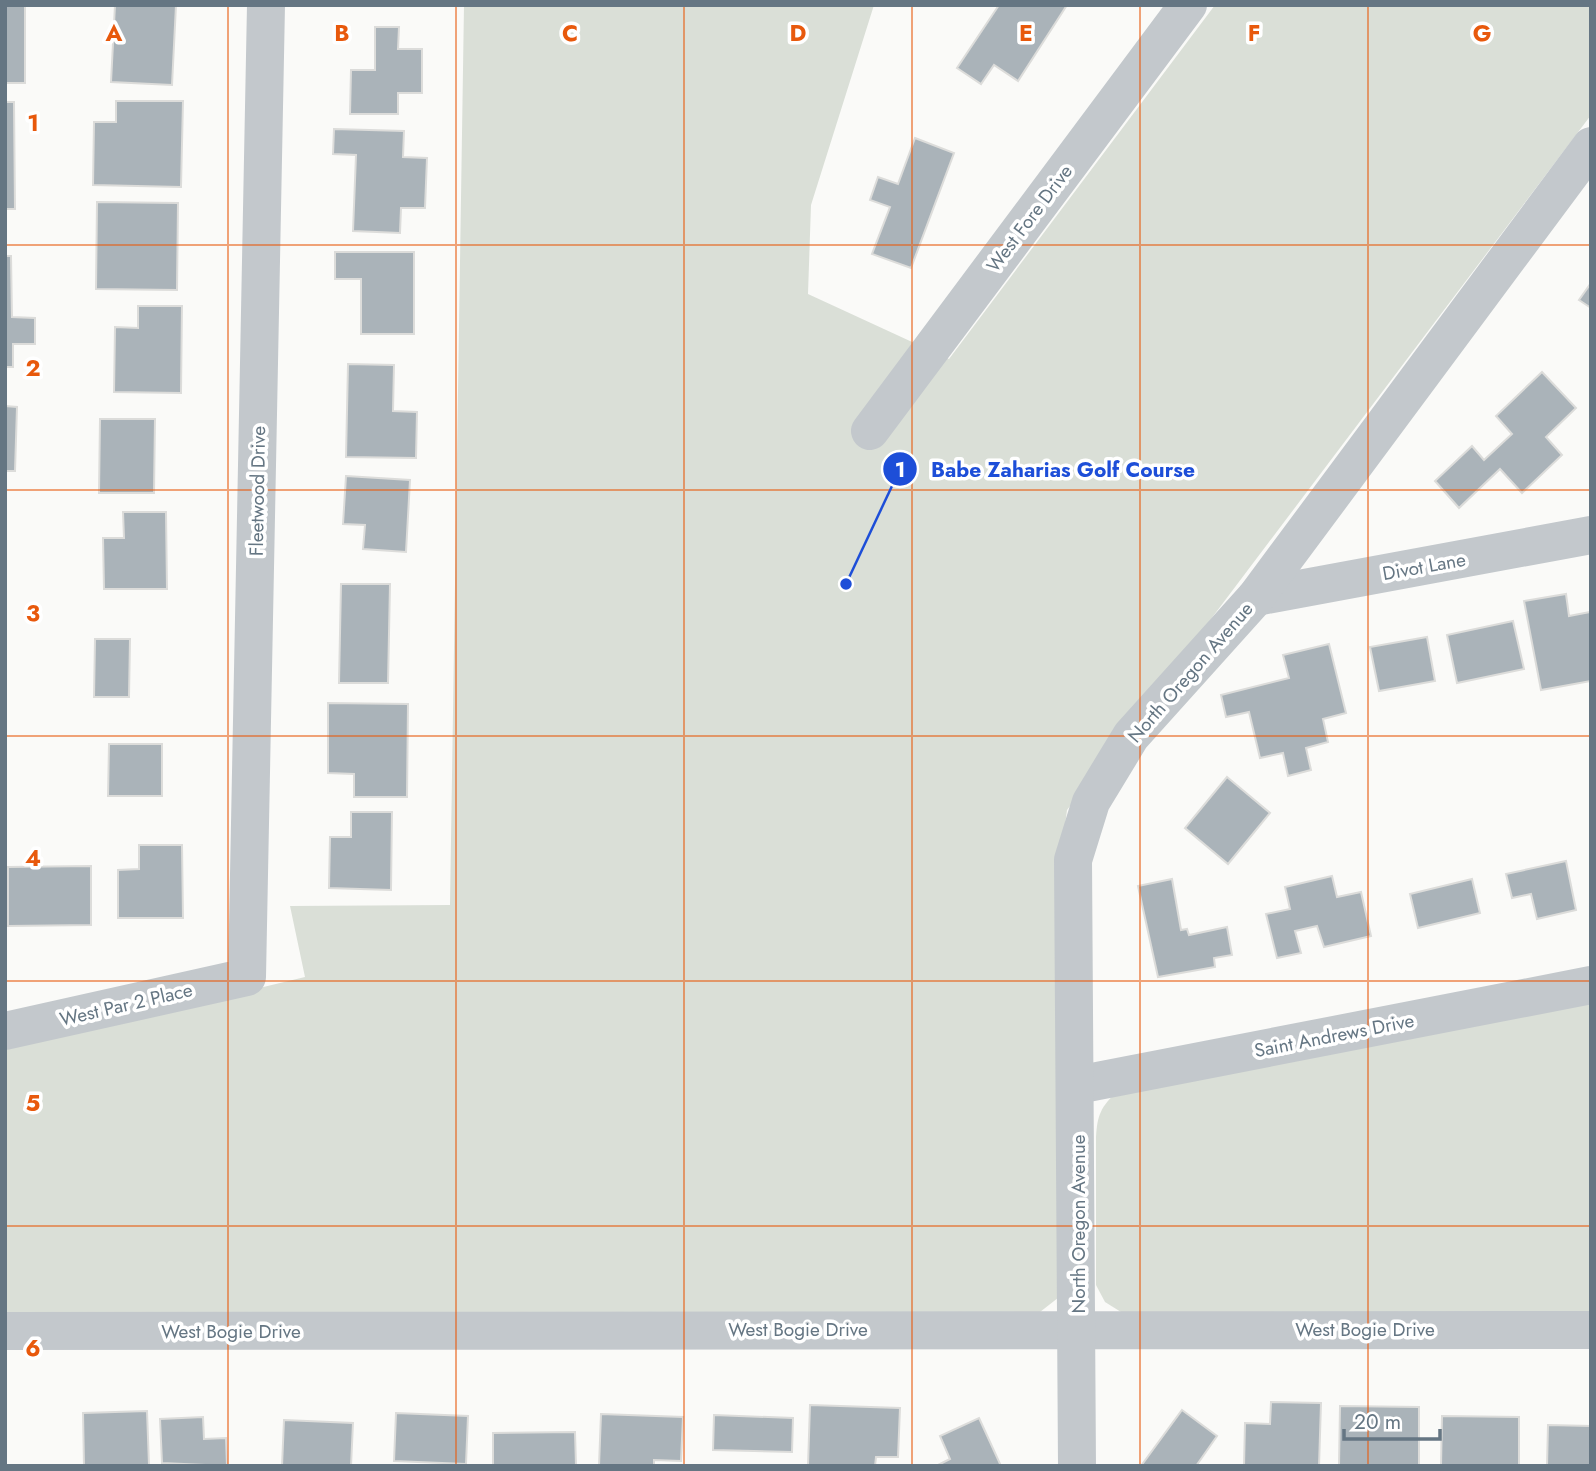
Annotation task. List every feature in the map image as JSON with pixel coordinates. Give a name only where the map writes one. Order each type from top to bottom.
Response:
[{"type":"street","name":"Fleetwood Drive","points":[[247,977],[266,5]]},
{"type":"street","name":"West Fore Drive","points":[[870,431],[1188,5]]},
{"type":"street","name":"North Oregon Avenue","points":[[1077,1466],[1079,1328],[1073,860],[1091,802],[1131,736],[1256,597],[1591,146]]},
{"type":"street","name":"Divot Lane","points":[[1256,597],[1591,535]]},
{"type":"street","name":"West Par 2 Place","points":[[5,1031],[247,977]]},
{"type":"street","name":"Saint Andrews Drive","points":[[1077,1085],[1591,985]]},
{"type":"street","name":"West Bogie Drive","points":[[5,1331],[1079,1328],[1591,1330]]},
{"type":"shaded area","points":[[464,5],[874,5],[811,205],[808,294],[949,359],[1215,5],[1591,5],[1591,115],[1067,810],[1058,878],[1063,1294],[1040,1312],[5,1317],[5,1049],[305,977],[290,906],[450,905]]},
{"type":"shaded area","points":[[1591,999],[1591,1318],[1121,1312],[1105,1302],[1096,1285],[1096,1137],[1101,1112],[1117,1092]]},
{"type":"building","points":[[5,5],[25,5],[25,83],[5,83]]},
{"type":"building","points":[[115,5],[176,5],[172,85],[111,82]]},
{"type":"building","points":[[999,5],[1067,5],[1018,81],[994,65],[981,84],[957,68]]},
{"type":"building","points":[[375,27],[399,27],[398,49],[422,49],[422,93],[398,93],[398,114],[350,114],[351,70],[375,70]]},
{"type":"building","points":[[116,101],[183,101],[181,187],[93,185],[94,122],[116,122]]},
{"type":"building","points":[[5,102],[14,102],[15,209],[5,209]]},
{"type":"building","points":[[334,129],[404,131],[403,157],[427,158],[425,208],[401,208],[400,233],[353,231],[356,155],[333,154]]},
{"type":"building","points":[[915,138],[954,153],[911,268],[872,254],[890,207],[870,200],[878,177],[898,184]]},
{"type":"building","points":[[97,202],[178,203],[177,290],[96,289]]},
{"type":"building","points":[[335,252],[414,252],[414,334],[361,334],[361,279],[335,279]]},
{"type":"building","points":[[5,256],[11,256],[12,317],[35,318],[35,344],[13,344],[13,367],[5,367]]},
{"type":"building","points":[[1591,283],[1591,308],[1579,300]]},
{"type":"building","points":[[138,306],[182,306],[181,393],[114,392],[115,327],[138,328]]},
{"type":"building","points":[[348,364],[394,365],[393,411],[417,412],[416,458],[346,457]]},
{"type":"building","points":[[1542,372],[1576,408],[1546,437],[1562,455],[1522,493],[1500,469],[1459,508],[1435,481],[1472,446],[1484,460],[1512,434],[1496,416]]},
{"type":"building","points":[[5,406],[17,407],[15,471],[5,471]]},
{"type":"building","points":[[100,419],[155,419],[154,493],[99,493]]},
{"type":"building","points":[[346,476],[410,480],[406,552],[363,549],[365,525],[343,524]]},
{"type":"building","points":[[123,512],[166,512],[167,589],[104,589],[103,538],[124,538]]},
{"type":"building","points":[[341,584],[390,584],[388,683],[339,683]]},
{"type":"building","points":[[1566,594],[1569,616],[1590,612],[1591,681],[1541,690],[1524,601]]},
{"type":"building","points":[[1513,621],[1524,669],[1457,683],[1447,635]]},
{"type":"building","points":[[1427,637],[1435,681],[1379,691],[1370,647]]},
{"type":"building","points":[[95,639],[130,639],[129,697],[94,697]]},
{"type":"building","points":[[1329,644],[1346,713],[1323,719],[1328,742],[1306,748],[1311,770],[1288,776],[1283,753],[1260,758],[1249,712],[1226,717],[1221,695],[1289,678],[1283,655]]},
{"type":"building","points":[[328,703],[408,704],[407,797],[354,797],[354,774],[328,773]]},
{"type":"building","points":[[109,744],[162,744],[162,796],[108,796]]},
{"type":"building","points":[[1227,777],[1270,813],[1228,864],[1185,828]]},
{"type":"building","points":[[351,812],[392,812],[391,890],[329,888],[330,837],[351,837]]},
{"type":"building","points":[[139,845],[182,845],[183,918],[118,918],[118,870],[139,869]]},
{"type":"building","points":[[1566,861],[1576,910],[1537,919],[1531,894],[1512,898],[1506,874]]},
{"type":"building","points":[[91,866],[91,925],[8,926],[8,867]]},
{"type":"building","points":[[1332,876],[1337,897],[1361,892],[1371,936],[1324,947],[1317,926],[1295,931],[1301,953],[1277,958],[1266,914],[1290,909],[1285,887]]},
{"type":"building","points":[[1172,879],[1181,930],[1187,929],[1189,935],[1227,927],[1232,955],[1214,958],[1215,967],[1158,977],[1138,886]]},
{"type":"building","points":[[1472,879],[1480,913],[1418,928],[1410,894]]},
{"type":"building","points":[[1271,1402],[1321,1403],[1319,1466],[1244,1466],[1245,1423],[1270,1424]]},
{"type":"building","points":[[810,1405],[900,1408],[898,1457],[876,1457],[875,1466],[808,1466]]},
{"type":"building","points":[[1340,1406],[1419,1407],[1419,1466],[1339,1466]]},
{"type":"building","points":[[1182,1410],[1217,1436],[1196,1466],[1141,1466]]},
{"type":"building","points":[[147,1411],[149,1465],[84,1466],[83,1413]]},
{"type":"building","points":[[396,1413],[468,1416],[466,1464],[394,1461]]},
{"type":"building","points":[[601,1414],[683,1417],[681,1461],[654,1460],[654,1466],[599,1466]]},
{"type":"building","points":[[714,1415],[793,1418],[792,1452],[713,1450]]},
{"type":"building","points":[[1442,1416],[1519,1417],[1519,1466],[1441,1466]]},
{"type":"building","points":[[203,1417],[204,1439],[226,1438],[227,1466],[162,1463],[160,1419]]},
{"type":"building","points":[[979,1418],[1001,1466],[936,1466],[950,1459],[940,1436]]},
{"type":"building","points":[[284,1420],[353,1423],[351,1466],[282,1466]]},
{"type":"building","points":[[1548,1425],[1591,1426],[1591,1466],[1547,1466]]},
{"type":"building","points":[[575,1432],[576,1466],[493,1466],[493,1433]]},
{"type":"place","name":"Babe Zaharias Golf Course","points":[[846,584]]}]
